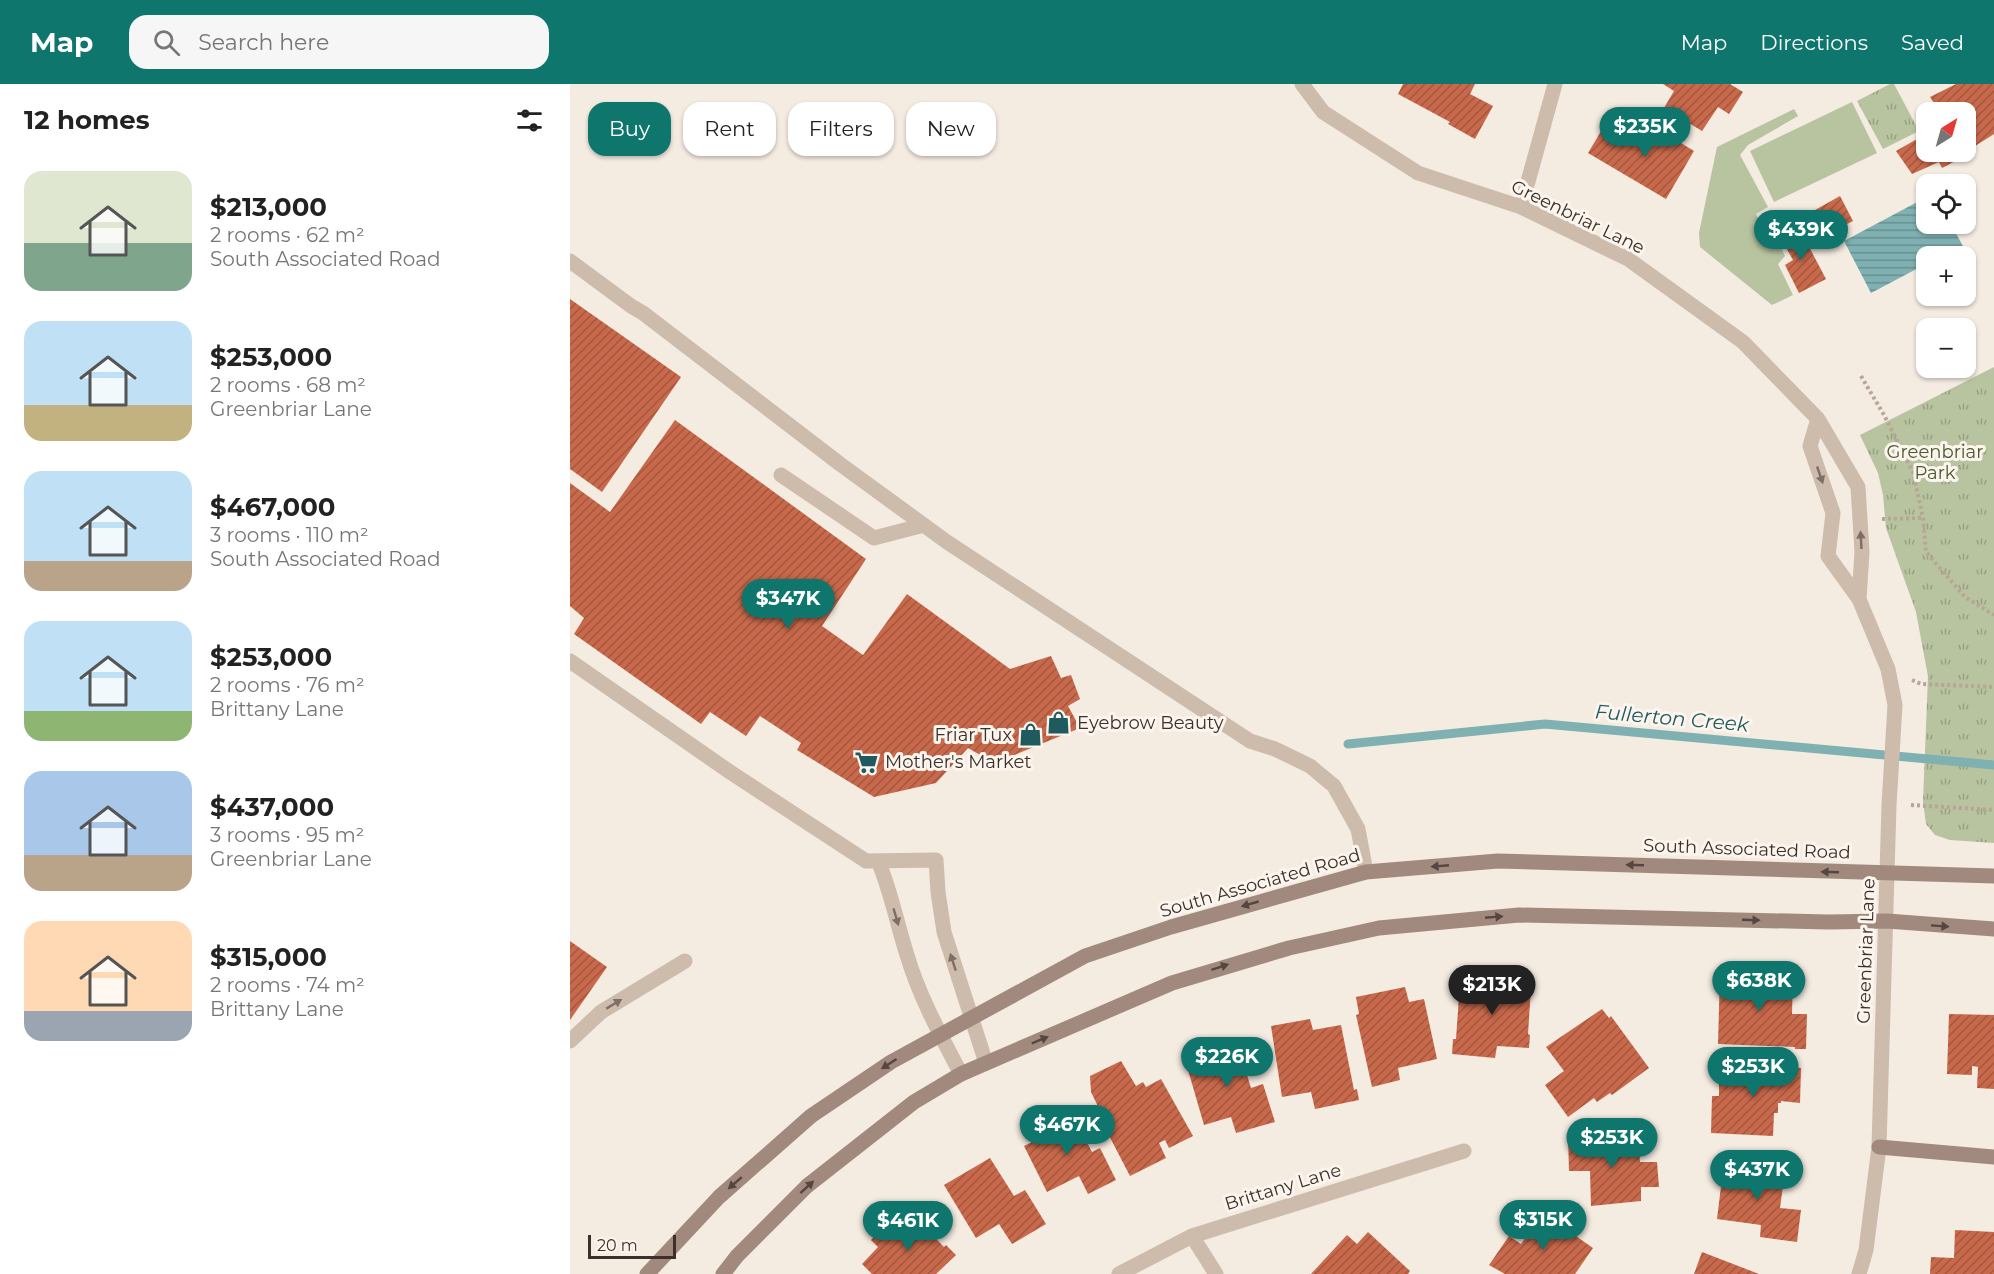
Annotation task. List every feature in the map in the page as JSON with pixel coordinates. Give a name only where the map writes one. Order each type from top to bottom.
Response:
[{"type":"street","name":"Greenbriar Lane","points":[[1302,84],[1323,112],[1418,173],[1521,207],[1628,259],[1743,342],[1818,419],[1858,487],[1862,552],[1859,599]]},
{"type":"street","points":[[1521,207],[1555,84]]},
{"type":"street","points":[[570,261],[643,313],[840,464],[924,525],[1250,741],[1275,749],[1310,766],[1334,786],[1358,829],[1366,872]]},
{"type":"street","name":"Greenbriar Lane","points":[[1818,419],[1810,446],[1833,513],[1828,556],[1859,599],[1888,669],[1895,705],[1889,805],[1879,1148],[1866,1250],[1859,1274]]},
{"type":"street","points":[[781,476],[874,538],[924,525]]},
{"type":"street","points":[[570,661],[730,772],[866,861],[936,860],[944,932],[986,1063]]},
{"type":"street","points":[[878,861],[907,957],[940,1034],[961,1074]]},
{"type":"street","name":"South Associated Road","points":[[647,1274],[719,1197],[811,1116],[891,1062],[1085,956],[1171,927],[1366,872],[1498,861],[1994,876]]},
{"type":"street","points":[[723,1274],[737,1256],[807,1186],[914,1102],[961,1074],[1172,983],[1270,953],[1379,928],[1519,915],[1827,922],[1887,921],[1994,929]]},
{"type":"street","points":[[570,1041],[601,1012],[685,961]]},
{"type":"street","points":[[1879,1148],[1994,1157]]},
{"type":"street","name":"Brittany Lane","points":[[1119,1274],[1192,1236],[1464,1151]]},
{"type":"street","points":[[1192,1236],[1216,1274]]},
{"type":"path","points":[[1861,376],[1913,472],[1923,518],[1926,552],[1965,597],[1994,615]]},
{"type":"path","points":[[1875,519],[1923,518]]},
{"type":"path","points":[[1888,669],[1921,684],[1994,687]]},
{"type":"path","points":[[1889,805],[1994,810]]},
{"type":"green space","points":[[1894,84],[1916,125],[1916,132],[1883,149],[1857,101]]},
{"type":"green space","points":[[1852,102],[1877,153],[1774,202],[1750,151]]},
{"type":"green space","points":[[1794,109],[1798,116],[1748,145],[1740,155],[1768,207],[1756,214],[1760,222],[1774,215],[1781,230],[1775,236],[1785,256],[1778,264],[1793,295],[1772,305],[1700,247],[1699,233],[1717,147]]},
{"type":"green space","name":"Greenbriar Park","points":[[1994,367],[1994,843],[1950,840],[1935,835],[1926,824],[1923,802],[1928,676],[1916,612],[1886,528],[1878,473],[1860,435]]},
{"type":"water","points":[[1916,203],[1916,234],[1956,234],[1963,246],[1916,246],[1916,269],[1871,293],[1844,241]]},
{"type":"building","points":[[1403,84],[1475,84],[1470,94],[1493,106],[1475,139],[1448,124],[1450,122],[1398,94]]},
{"type":"building","points":[[1663,84],[1730,84],[1743,92],[1729,114],[1718,107],[1702,131],[1664,108],[1674,91]]},
{"type":"building","points":[[1956,84],[1994,84],[1994,134],[1976,145],[1976,102],[1933,102],[1930,97]]},
{"type":"building","points":[[1650,124],[1694,151],[1666,199],[1588,153],[1603,128],[1628,143],[1636,130],[1643,135]]},
{"type":"building","points":[[1916,140],[1916,162],[1939,162],[1912,174],[1896,151]]},
{"type":"building","points":[[1939,162],[1954,162],[1942,168]]},
{"type":"building","points":[[1840,196],[1853,221],[1828,234],[1815,210]]},
{"type":"building","points":[[1798,226],[1826,279],[1799,293],[1785,265],[1793,260],[1779,235]]},
{"type":"building","points":[[570,299],[681,377],[602,492],[570,469]]},
{"type":"building","points":[[675,420],[866,559],[822,626],[863,655],[907,594],[1010,669],[1051,656],[1061,678],[1071,675],[1080,699],[1068,706],[1080,728],[1007,758],[1001,767],[968,748],[936,783],[874,797],[797,750],[801,743],[760,716],[746,736],[710,712],[701,724],[574,634],[584,618],[570,606],[570,483],[610,512]]},
{"type":"building","points":[[570,941],[607,967],[570,1020]]},
{"type":"building","points":[[1474,972],[1512,974],[1511,986],[1531,988],[1529,1048],[1497,1046],[1495,1058],[1452,1054],[1453,1039],[1456,1039],[1460,982],[1473,983]]},
{"type":"building","points":[[1720,973],[1793,976],[1792,1014],[1807,1014],[1806,1049],[1718,1044]]},
{"type":"building","points":[[1405,987],[1409,1002],[1424,999],[1437,1059],[1398,1068],[1400,1080],[1372,1087],[1356,1015],[1359,1014],[1356,997]]},
{"type":"building","points":[[1602,1009],[1609,1018],[1611,1016],[1649,1068],[1612,1095],[1610,1093],[1597,1102],[1594,1098],[1568,1117],[1545,1085],[1564,1071],[1546,1047]]},
{"type":"building","points":[[1949,1014],[1994,1015],[1994,1089],[1977,1088],[1978,1067],[1972,1066],[1972,1075],[1947,1074]]},
{"type":"building","points":[[1310,1019],[1313,1030],[1341,1025],[1354,1090],[1357,1089],[1359,1100],[1315,1109],[1311,1092],[1282,1097],[1271,1026]]},
{"type":"building","points":[[1236,1039],[1251,1088],[1263,1084],[1275,1122],[1236,1133],[1231,1117],[1204,1125],[1185,1053]]},
{"type":"building","points":[[1121,1061],[1136,1086],[1143,1082],[1146,1087],[1161,1079],[1193,1136],[1169,1148],[1165,1140],[1159,1143],[1166,1158],[1130,1176],[1104,1126],[1107,1125],[1091,1092],[1090,1076]]},
{"type":"building","points":[[1732,1065],[1801,1068],[1800,1103],[1781,1101],[1778,1103],[1778,1113],[1774,1113],[1773,1136],[1711,1133],[1712,1096],[1719,1096],[1719,1068],[1731,1069]]},
{"type":"building","points":[[1070,1110],[1092,1152],[1100,1148],[1116,1180],[1088,1194],[1079,1176],[1047,1192],[1024,1146],[1040,1138],[1035,1127]]},
{"type":"building","points":[[1568,1135],[1603,1136],[1603,1143],[1639,1142],[1640,1162],[1657,1162],[1659,1187],[1641,1187],[1641,1201],[1591,1206],[1590,1171],[1569,1171]]},
{"type":"building","points":[[990,1158],[1014,1196],[1025,1190],[1046,1224],[1012,1244],[999,1224],[976,1238],[944,1185]]},
{"type":"building","points":[[1724,1162],[1785,1171],[1780,1208],[1801,1210],[1797,1242],[1760,1237],[1761,1225],[1717,1219]]},
{"type":"building","points":[[1543,1213],[1593,1248],[1575,1274],[1505,1274],[1489,1265],[1509,1236],[1521,1244]]},
{"type":"building","points":[[912,1214],[944,1247],[946,1245],[956,1255],[936,1274],[872,1274],[862,1264],[878,1247],[871,1240],[879,1232],[887,1239]]},
{"type":"building","points":[[1955,1230],[1994,1232],[1994,1274],[1930,1274],[1931,1257],[1954,1258]]},
{"type":"building","points":[[1368,1232],[1410,1271],[1408,1274],[1311,1274],[1347,1235],[1357,1244]]},
{"type":"building","points":[[1702,1252],[1759,1274],[1694,1274]]},
{"type":"waterway","name":"Fullerton Creek","points":[[1348,744],[1545,724],[1994,765]]},
{"type":"place","name":"Eyebrow Beauty","points":[[1059,723]]},
{"type":"place","name":"Friar Tux","points":[[1030,735]]},
{"type":"place","name":"Mother's Market","points":[[867,762]]}]
